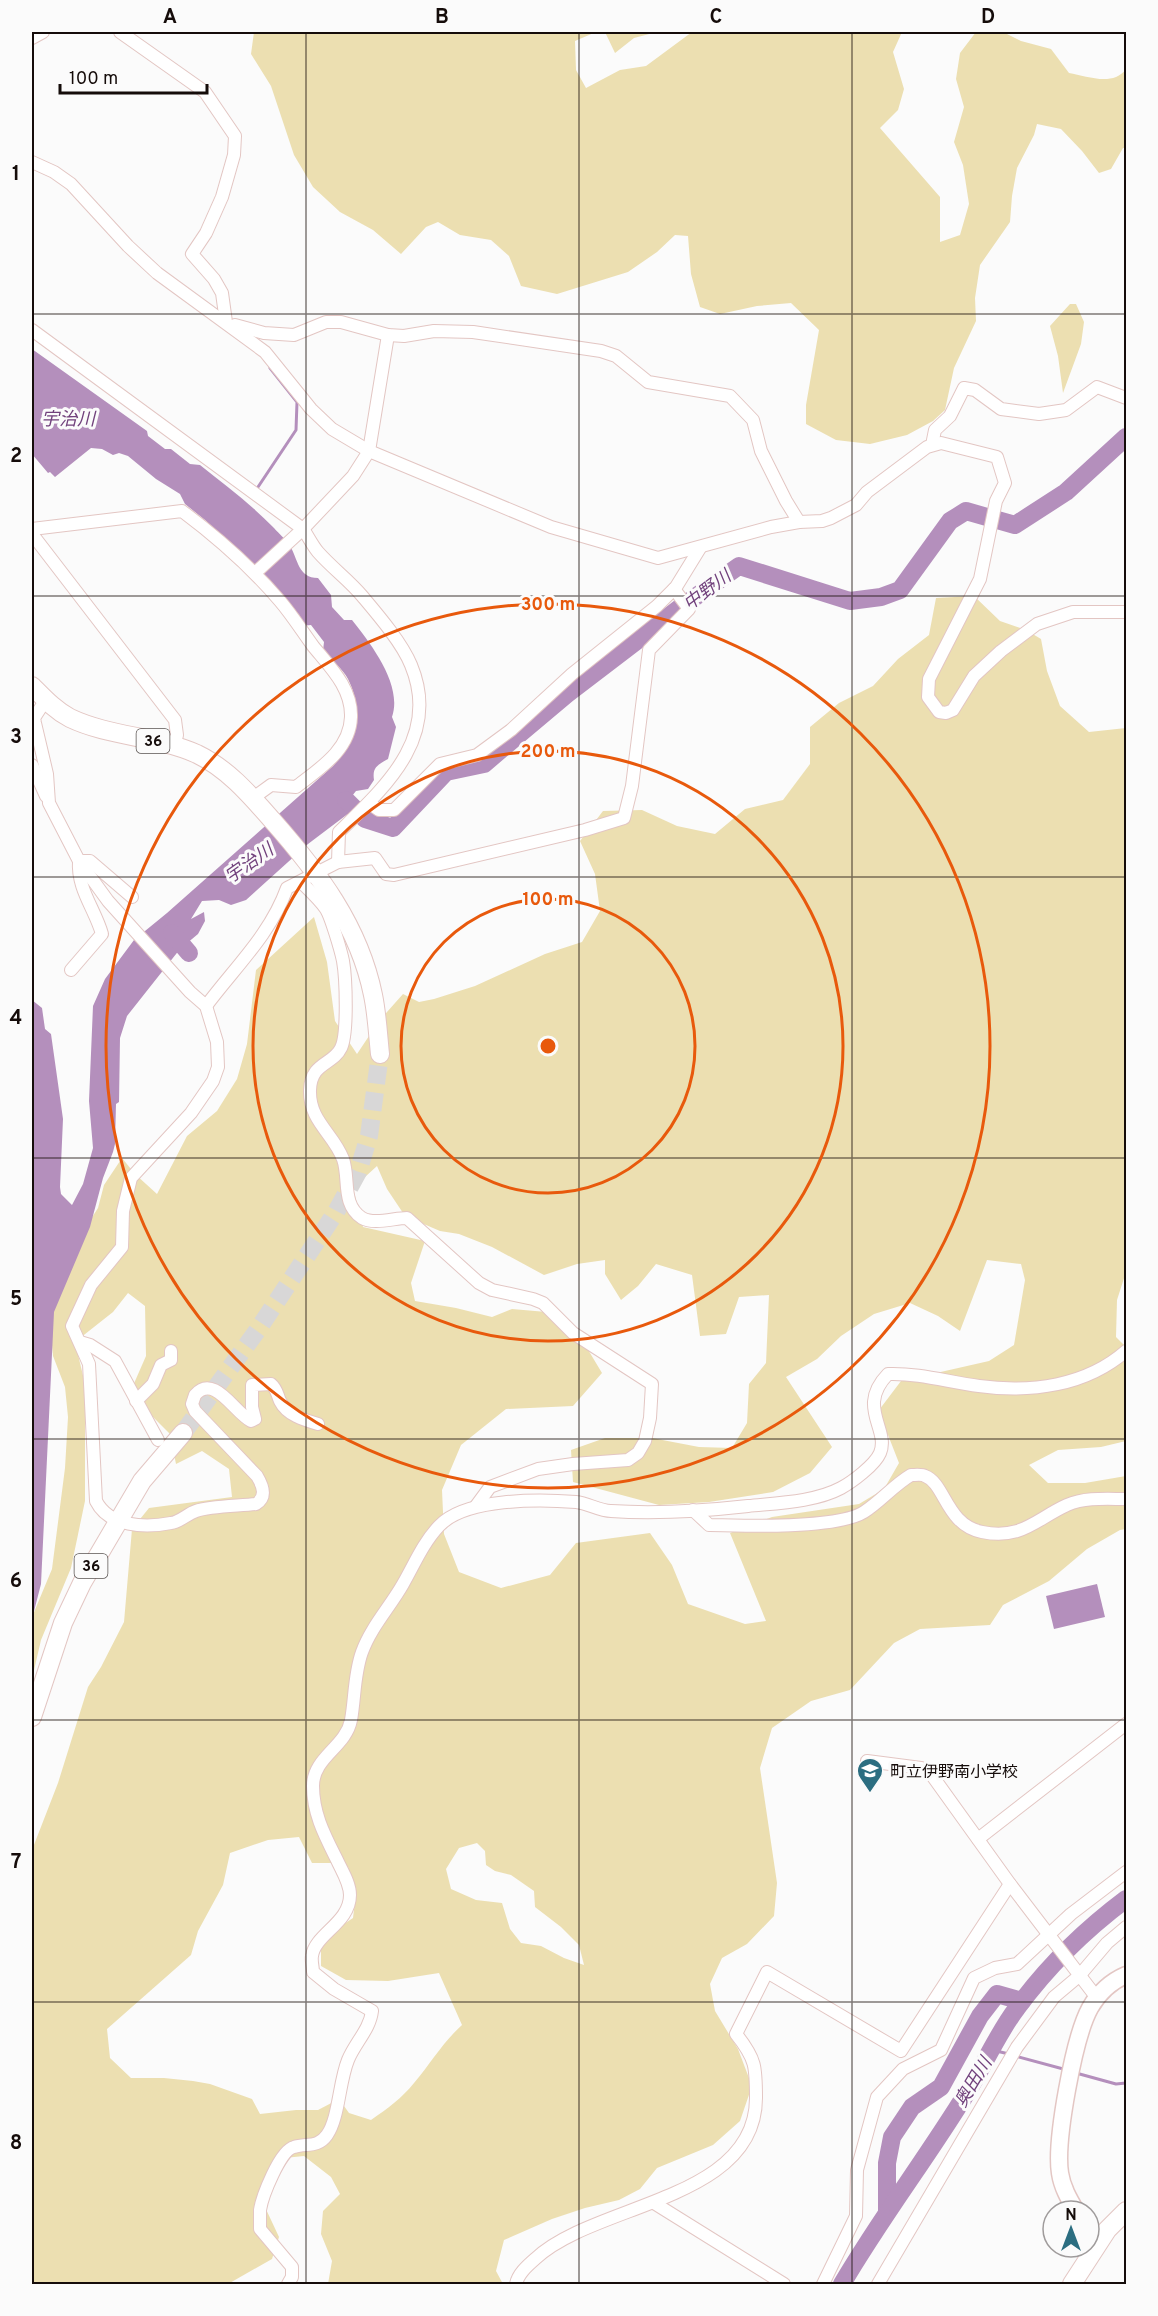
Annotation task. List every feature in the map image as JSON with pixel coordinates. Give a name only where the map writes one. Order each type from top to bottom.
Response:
[{"type":"main road","name":"36","points":[[32,686],[45,702],[69,717],[94,727],[197,754],[230,775],[259,805],[348,922],[359,947],[374,996],[380,1054]]},
{"type":"main road","name":"36","points":[[32,1717],[63,1623],[82,1582],[142,1481],[183,1433]]},
{"type":"main road","points":[[1101,2234],[1126,2211]]},
{"type":"main road","points":[[1072,2284],[1084,2259]]},
{"type":"street","points":[[32,38],[43,32]]},
{"type":"street","points":[[120,32],[205,92],[235,136],[234,155],[222,197],[206,233],[192,254],[214,279],[222,293],[226,322]]},
{"type":"street","points":[[32,162],[54,172],[71,184],[128,246],[157,273],[265,352],[322,422],[369,451],[561,530],[658,558],[700,548],[741,534],[799,522],[822,521],[856,505],[867,492],[932,445],[941,443],[997,457],[1005,483],[995,507],[980,579],[929,679],[928,697],[939,712],[946,713],[953,710],[974,676],[1000,651],[1036,624],[1073,612],[1126,612]]},
{"type":"street","points":[[226,322],[264,333],[294,334],[326,322],[341,322],[388,335],[404,336],[434,331],[473,332],[601,351],[616,356],[648,382],[730,396],[753,420],[761,451],[799,522]]},
{"type":"street","points":[[32,330],[261,497],[301,530],[317,551],[363,596],[411,663],[419,688],[420,719],[410,750],[400,766],[369,803],[339,832],[338,862]]},
{"type":"street","points":[[256,572],[301,530],[356,473],[369,451],[388,335]]},
{"type":"street","points":[[932,445],[935,430],[950,416],[964,388],[975,390],[1001,409],[1039,414],[1066,411],[1097,387],[1126,398]]},
{"type":"street","points":[[32,529],[182,512],[214,535],[256,572],[282,602],[340,679],[348,694],[351,718],[345,738],[333,758],[296,787],[271,785],[259,805]]},
{"type":"street","points":[[32,534],[175,720],[177,735],[174,747]]},
{"type":"street","points":[[369,803],[379,810],[394,810],[440,764],[477,755],[511,730],[572,674],[675,589],[700,548]]},
{"type":"street","points":[[206,1006],[262,936],[280,908],[287,888],[309,872],[338,862],[375,858],[386,874],[394,875],[585,830],[624,818],[632,786],[649,650],[689,609],[675,589]]},
{"type":"street","points":[[45,702],[34,717],[47,774],[49,803]]},
{"type":"street","points":[[32,765],[79,861],[108,902],[190,992],[206,1006],[219,1053],[218,1067],[213,1081],[191,1113],[131,1178],[123,1211],[122,1247],[91,1285],[72,1326],[89,1364],[96,1500],[100,1509],[117,1520],[147,1527],[172,1523],[195,1511],[256,1504],[262,1499],[262,1485],[257,1476],[195,1412],[192,1404],[198,1391],[213,1388],[251,1421],[255,1419],[252,1407],[252,1385],[271,1383],[275,1387],[280,1403],[290,1413],[318,1424]]},
{"type":"street","points":[[79,861],[90,861],[132,897]]},
{"type":"street","points":[[71,970],[102,934],[83,892],[78,872],[79,861]]},
{"type":"street","points":[[309,872],[326,909],[343,961],[346,1033],[341,1050],[319,1067],[310,1089],[315,1116],[339,1149],[344,1163],[349,1202],[356,1213],[364,1220],[407,1218],[479,1283],[492,1290],[533,1299],[543,1304],[573,1333],[652,1383],[650,1419],[645,1441],[638,1454],[628,1460],[538,1469],[490,1487],[476,1506]]},
{"type":"street","points":[[80,1342],[90,1345],[115,1361],[158,1440]]},
{"type":"street","points":[[136,1401],[153,1383],[161,1365],[171,1360],[171,1351]]},
{"type":"street","points":[[288,2284],[292,2277],[292,2266],[260,2229],[261,2208],[280,2160],[286,2151],[293,2147],[314,2145],[328,2134],[342,2077],[349,2058],[371,2019],[372,2011],[334,1989],[313,1972],[311,1955],[339,1922],[347,1907],[350,1894],[315,1808],[313,1784],[315,1772],[320,1762],[345,1737],[351,1722],[362,1652],[373,1630],[440,1524],[476,1506],[525,1502],[578,1502],[608,1511],[693,1510],[777,1503],[815,1497],[839,1489],[860,1476],[880,1454],[881,1437],[874,1414],[874,1397],[888,1374],[909,1373],[980,1386],[1037,1388],[1083,1377],[1116,1360],[1126,1351]]},
{"type":"street","points":[[693,1510],[709,1525],[749,1526],[843,1520],[863,1512],[911,1474],[925,1476],[933,1482],[957,1519],[971,1529],[983,1533],[1013,1533],[1029,1528],[1068,1505],[1089,1499],[1126,1499]]},
{"type":"street","points":[[978,1839],[1126,1724]]},
{"type":"street","points":[[867,1761],[921,1768],[930,1774],[1047,1934],[1097,1998]]},
{"type":"street","points":[[823,2284],[856,2216],[857,2170],[877,2097],[903,2069],[941,2049],[974,1978],[994,1968],[1017,1964],[1047,1934],[1126,1872]]},
{"type":"street","points":[[516,2284],[517,2279],[540,2254],[573,2232],[654,2203],[702,2179],[724,2165],[743,2143],[756,2105],[756,2067],[748,2049],[736,2034],[767,1972],[901,2051],[1010,1884]]},
{"type":"street","points":[[878,2284],[1017,2047],[1054,1997],[1076,1972],[1126,1927]]},
{"type":"street","points":[[1070,2199],[1063,2187],[1058,2160],[1062,2121],[1080,2034],[1090,2008],[1097,1998],[1112,1981],[1126,1975]]},
{"type":"street","points":[[654,2203],[784,2284]]},
{"type":"shaded area","points":[[254,32],[596,32],[575,41],[576,70],[586,88],[620,70],[646,66],[692,32],[902,32],[893,52],[904,89],[898,110],[880,128],[940,197],[940,242],[960,235],[969,204],[963,165],[954,142],[964,107],[956,79],[960,53],[976,32],[1003,32],[1021,41],[1051,49],[1069,73],[1107,79],[1114,78],[1126,69],[1126,148],[1123,148],[1111,169],[1099,173],[1061,129],[1037,124],[1034,135],[1017,168],[1010,222],[980,265],[975,298],[976,321],[954,368],[945,410],[933,421],[907,435],[870,444],[836,440],[806,424],[806,405],[819,330],[791,303],[757,306],[720,314],[700,307],[691,274],[688,236],[675,235],[657,252],[628,272],[557,294],[521,286],[509,256],[491,240],[460,235],[438,222],[426,227],[401,254],[373,230],[340,212],[313,187],[294,155],[271,86],[251,54]]},
{"type":"shaded area","points":[[605,32],[657,32],[634,38],[615,53]]},
{"type":"shaded area","points":[[1070,304],[1076,304],[1084,322],[1081,344],[1063,393],[1058,356],[1050,326]]},
{"type":"shaded area","points":[[974,596],[1000,621],[1026,630],[1041,639],[1047,671],[1060,706],[1089,732],[1126,728],[1126,1272],[1117,1300],[1116,1337],[1126,1347],[1126,1441],[1101,1447],[1058,1450],[1029,1465],[1048,1483],[1085,1483],[1126,1476],[1126,1529],[1120,1530],[1087,1549],[1049,1581],[1003,1605],[990,1625],[920,1629],[894,1643],[850,1690],[811,1701],[772,1728],[760,1768],[777,1883],[774,1916],[747,1944],[722,1958],[710,1984],[715,2011],[738,2049],[752,2086],[740,2121],[713,2145],[657,2168],[640,2189],[619,2200],[552,2219],[504,2240],[496,2271],[503,2284],[328,2284],[332,2261],[321,2234],[323,2211],[340,2194],[331,2177],[304,2156],[284,2158],[264,2205],[279,2237],[272,2259],[228,2284],[32,2284],[32,1850],[58,1783],[88,1687],[124,1622],[132,1529],[149,1508],[232,1497],[229,1469],[202,1451],[176,1464],[170,1434],[144,1408],[132,1388],[146,1356],[145,1306],[128,1293],[113,1312],[75,1342],[85,1384],[85,1501],[71,1568],[41,1640],[32,1679],[32,1617],[52,1569],[65,1468],[68,1417],[65,1387],[53,1356],[50,1324],[53,1295],[82,1233],[98,1208],[104,1185],[122,1158],[135,1174],[157,1194],[187,1136],[217,1111],[237,1079],[247,1044],[256,970],[314,917],[327,962],[335,1021],[357,1054],[379,1021],[403,994],[419,1002],[434,999],[475,986],[545,954],[582,942],[600,911],[595,874],[580,841],[603,811],[642,810],[677,826],[715,834],[745,809],[783,800],[810,764],[810,727],[839,703],[873,686],[898,659],[929,635],[936,598]],"holes":[[[377,1166],[387,1189],[405,1216],[440,1231],[459,1234],[492,1247],[544,1275],[577,1264],[605,1260],[605,1274],[621,1300],[638,1286],[656,1264],[692,1275],[700,1336],[726,1334],[739,1297],[769,1295],[766,1363],[749,1384],[747,1423],[732,1448],[699,1447],[652,1438],[605,1438],[571,1450],[573,1482],[659,1505],[709,1502],[773,1492],[810,1473],[832,1447],[786,1377],[817,1359],[841,1336],[874,1314],[910,1303],[938,1316],[960,1331],[987,1260],[1021,1264],[1025,1280],[1014,1345],[989,1361],[901,1381],[873,1418],[888,1435],[899,1463],[884,1489],[859,1504],[772,1517],[730,1533],[766,1621],[745,1624],[688,1604],[672,1565],[650,1533],[576,1543],[550,1575],[501,1588],[459,1572],[444,1534],[442,1490],[461,1445],[506,1409],[573,1406],[602,1373],[584,1343],[558,1313],[512,1309],[492,1317],[415,1301],[411,1283],[425,1241],[363,1227],[353,1188]],[[299,1837],[312,1863],[333,1863],[348,1867],[356,1893],[353,1918],[321,1939],[321,1966],[346,1980],[388,1981],[439,1973],[462,2025],[404,2094],[371,2120],[349,2113],[339,2099],[318,2110],[260,2114],[252,2099],[210,2084],[164,2078],[131,2078],[110,2058],[107,2029],[191,1955],[198,1931],[223,1885],[230,1853],[268,1840]],[[477,1843],[485,1851],[486,1865],[495,1871],[511,1875],[534,1891],[535,1907],[561,1927],[579,1945],[584,1965],[541,1946],[521,1943],[510,1929],[502,1903],[476,1900],[451,1889],[446,1869],[459,1848]]]},
{"type":"water","name":"宇治川","points":[[32,349],[147,431],[148,436],[165,449],[171,449],[190,464],[200,465],[266,520],[290,546],[302,571],[306,575],[318,578],[331,595],[332,607],[344,620],[352,620],[376,653],[393,692],[392,717],[396,727],[388,759],[375,769],[374,780],[368,789],[356,791],[352,796],[357,807],[308,844],[246,900],[231,905],[219,900],[202,901],[191,919],[204,912],[205,921],[198,934],[180,949],[127,1016],[120,1038],[119,1102],[116,1104],[115,1144],[90,1227],[54,1312],[41,1584],[32,1619],[32,1000],[42,1008],[45,1029],[51,1034],[63,1119],[60,1187],[61,1194],[72,1205],[83,1184],[93,1148],[89,1101],[93,1006],[105,979],[134,940],[333,766],[352,735],[356,702],[348,679],[323,651],[324,642],[311,625],[301,626],[299,614],[294,613],[235,548],[185,504],[180,494],[156,479],[128,456],[119,453],[113,455],[102,449],[91,448],[55,477],[50,472],[48,473],[32,454]]},
{"type":"water","points":[[1097,1584],[1105,1617],[1054,1629],[1046,1596]]},
{"type":"waterway","points":[[256,490],[296,430],[297,402],[270,368]]},
{"type":"waterway","name":"中野川","points":[[346,800],[365,819],[393,828],[446,772],[484,764],[567,694],[739,566],[850,601],[881,597],[900,590],[950,521],[966,511],[1015,525],[1066,492],[1126,437]]},
{"type":"waterway","points":[[172,933],[189,953]]},
{"type":"waterway","name":"奥田川","points":[[842,2284],[951,2118],[1017,2008],[1068,1949],[1126,1899]]},
{"type":"waterway","points":[[887,2211],[887,2163],[892,2137],[912,2107],[941,2087],[980,2016],[997,1994],[1022,2001]]},
{"type":"waterway","points":[[992,2050],[1009,2054]]},
{"type":"waterway","points":[[1015,2056],[1067,2070]]},
{"type":"waterway","points":[[1076,2073],[1116,2084],[1126,2083]]},
{"type":"tunnel","points":[[183,1433],[259,1328],[336,1212],[358,1172],[369,1136],[380,1054]]},
{"type":"place","name":"町立伊野南小学校","points":[[870,1794]]}]
